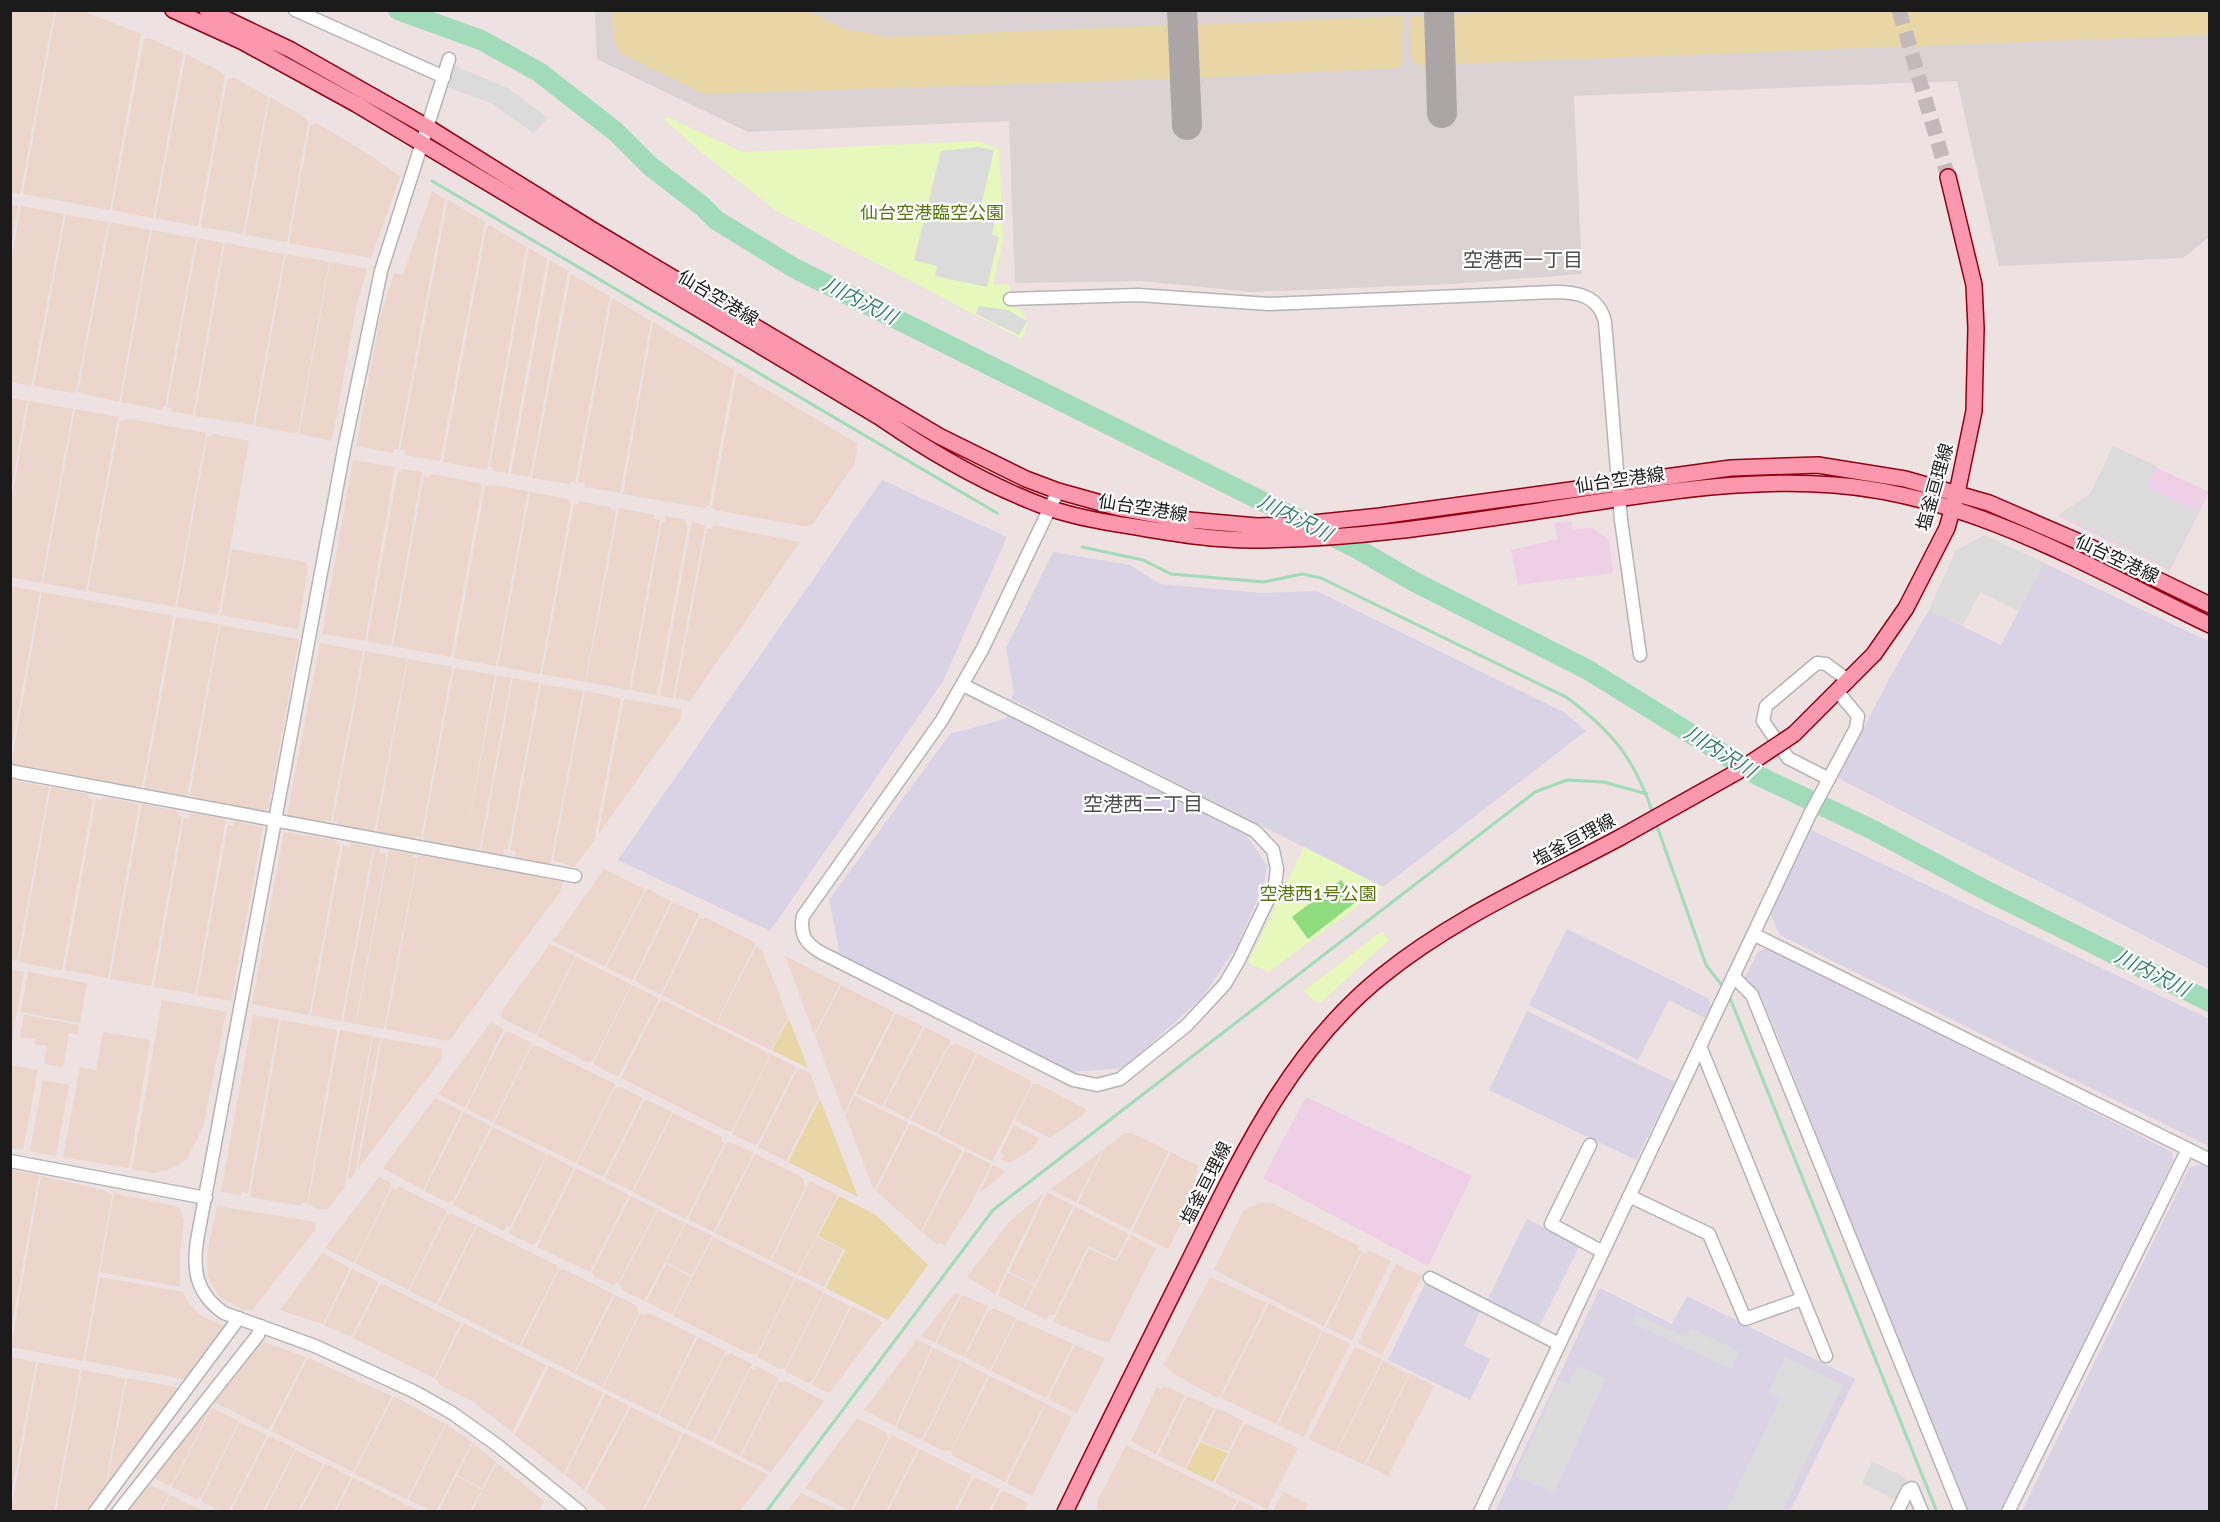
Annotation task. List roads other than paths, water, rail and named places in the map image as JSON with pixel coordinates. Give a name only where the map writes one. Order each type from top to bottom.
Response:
[{"type":"main road","name":"仙台空港線","points":[[173,10],[243,42],[424,144],[872,412],[924,448],[978,477],[1049,508],[1109,523],[1194,536],[1250,540],[1401,530],[1619,499],[1745,485],[1812,483],[1955,500],[2014,513],[2210,605]]},
{"type":"main road","name":"仙台空港線","points":[[207,10],[291,50],[429,128],[591,229],[939,436],[1026,479],[1058,491],[1119,508],[1223,524],[1293,525],[1380,516],[1731,468],[1818,465],[1905,479],[1955,500],[1993,522],[2210,625]]},
{"type":"main road","name":"塩釜亘理線","points":[[1065,1512],[1239,1160],[1274,1099],[1316,1040],[1380,977],[1414,951],[1737,772],[1794,734],[1874,654],[1906,608],[1928,569],[1955,500],[1974,411],[1976,328],[1972,276],[1948,177]]},
{"type":"street","points":[[295,10],[444,77]]},
{"type":"street","points":[[449,59],[424,144],[381,271],[344,449],[194,1257],[196,1278],[212,1304],[239,1318],[352,1362],[452,1413],[580,1512]]},
{"type":"street","points":[[1010,299],[1138,294],[1269,304],[1544,292],[1582,294],[1598,304],[1605,322],[1619,499],[1640,655]]},
{"type":"street","points":[[963,685],[1255,831],[1273,850],[1277,869],[1275,885],[1225,984],[1187,1025],[1130,1072],[1111,1083],[1097,1085],[1073,1080],[822,954],[807,944],[802,932],[803,916],[942,720],[963,685],[1058,491]]},
{"type":"street","points":[[1479,1512],[1812,808],[1828,779],[1859,721],[1844,686],[1826,664],[1817,663],[1766,706],[1763,721],[1788,758],[1828,779]]},
{"type":"street","points":[[10,771],[575,876]]},
{"type":"street","points":[[1753,934],[2210,1160]]},
{"type":"street","points":[[1733,978],[1752,995],[1960,1512]]},
{"type":"street","points":[[1700,1046],[1826,1356]]},
{"type":"street","points":[[1590,1144],[1551,1224],[1603,1252]]},
{"type":"street","points":[[2008,1512],[2188,1149]]},
{"type":"street","points":[[10,1161],[206,1198]]},
{"type":"street","points":[[1629,1196],[1709,1234],[1745,1319],[1802,1299]]},
{"type":"street","points":[[1430,1278],[1559,1344]]},
{"type":"street","points":[[95,1512],[239,1318]]},
{"type":"street","points":[[118,1512],[258,1335],[261,1326]]},
{"type":"street","points":[[1897,1512],[1908,1490],[1912,1488],[1922,1512]]},
{"type":"waterway","name":"川内沢川","points":[[398,10],[481,40],[539,72],[616,132],[650,166],[702,206],[716,220],[794,268],[1354,547],[1413,581],[1588,670],[1759,776],[1873,830],[1987,891],[2210,1002]]},
{"type":"waterway","points":[[432,181],[997,513]]},
{"type":"waterway","points":[[1082,547],[1143,560],[1171,574],[1264,582],[1302,574],[1321,578],[1566,697],[1609,734],[1620,748],[1638,777],[1653,814]]},
{"type":"waterway","points":[[766,1512],[993,1210],[1535,792],[1567,780],[1604,782],[1647,794]]},
{"type":"waterway","points":[[1656,823],[1706,965],[1724,988]]},
{"type":"waterway","points":[[1728,993],[1937,1512]]},
{"type":"tunnel","points":[[1899,10],[1948,177]]},
{"type":"district","name":"空港西一丁目","points":[[1523,260]]},
{"type":"district","name":"空港西二丁目","points":[[1143,804]]},
{"type":"park label","name":"仙台空港臨空公園","points":[[932,213]]},
{"type":"park label","name":"空港西1号公園","points":[[1318,894]]}]
